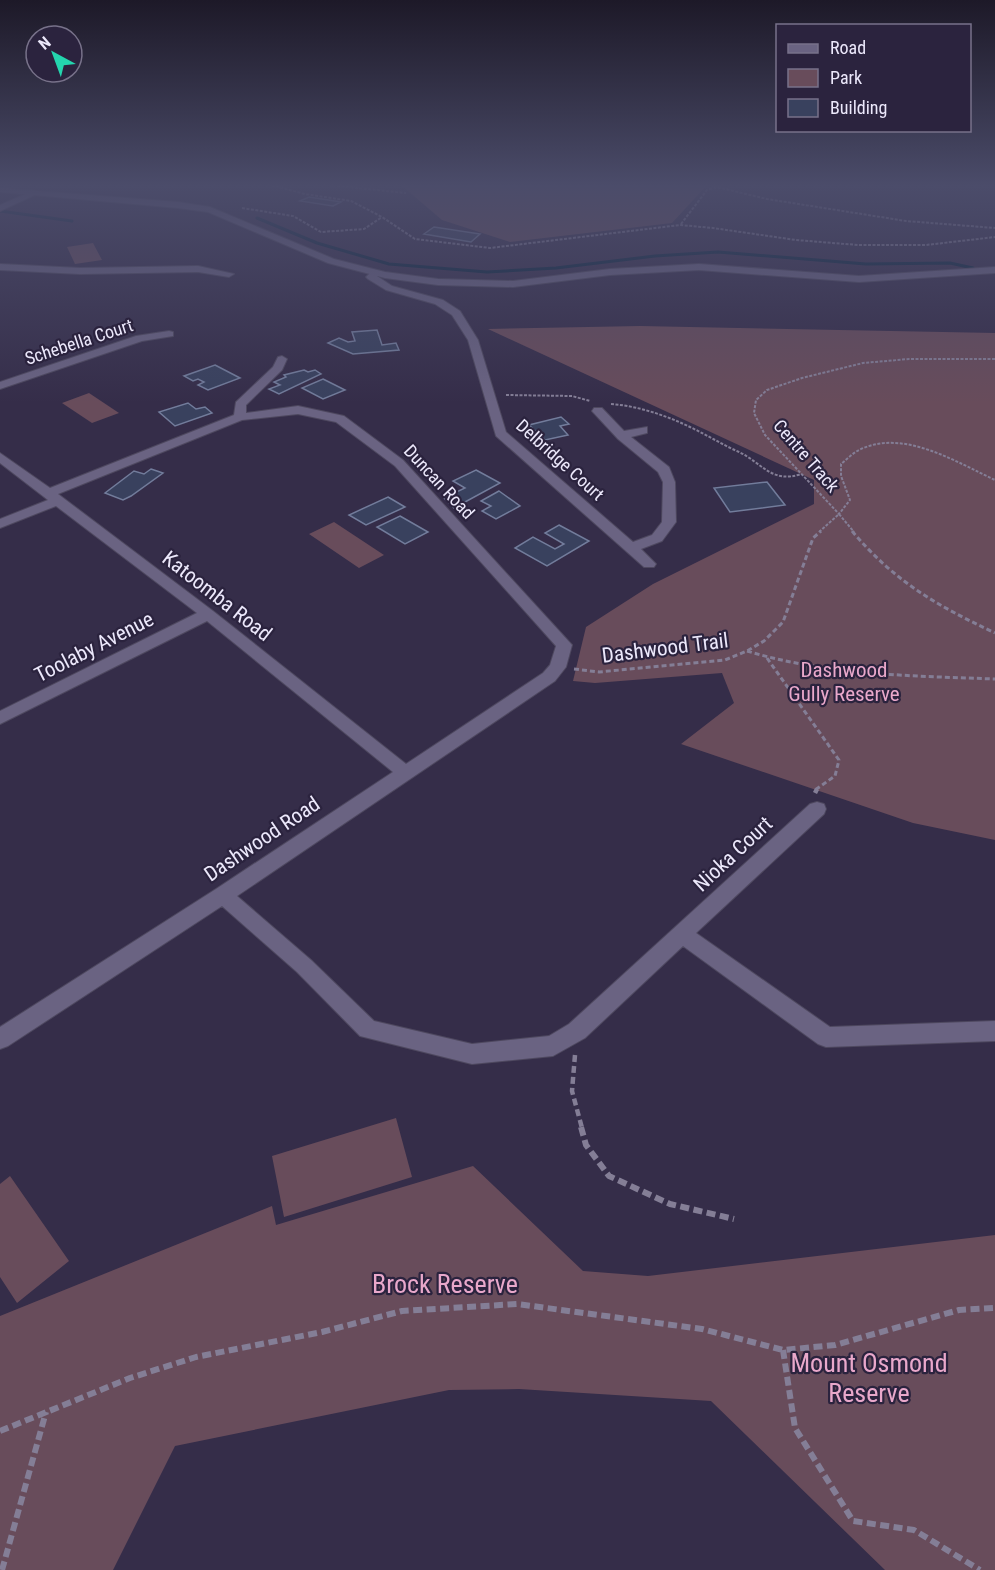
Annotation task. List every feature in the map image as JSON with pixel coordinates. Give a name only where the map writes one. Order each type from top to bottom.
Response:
[{"type":"street","points":[[325,257],[375,273],[438,282],[493,285],[610,272],[699,267],[859,279],[995,270]]},
{"type":"street","points":[[0,267],[80,271],[198,268],[229,274]]},
{"type":"street","name":"Delbridge Court","points":[[375,273],[371,277],[380,284],[432,298],[456,313],[473,340],[500,433],[649,564]]},
{"type":"street","name":"Schebella Court","points":[[0,386],[140,338],[169,334]]},
{"type":"street","points":[[240,417],[240,404],[278,368],[282,359]]},
{"type":"street","name":"Duncan Road","points":[[0,524],[54,497],[240,417],[298,410],[340,419],[399,463],[564,645],[554,672]]},
{"type":"street","points":[[598,411],[622,436],[664,470],[669,482],[669,522],[657,537],[631,548]]},
{"type":"street","points":[[622,436],[643,430]]},
{"type":"street","name":"Katoomba Road","points":[[0,457],[208,614],[406,772]]},
{"type":"street","name":"Toolaby Avenue","points":[[0,718],[208,614]]},
{"type":"street","name":"Dashwood Road","points":[[0,1039],[223,895],[554,672]]},
{"type":"street","name":"Nioka Court","points":[[223,895],[304,966],[368,1029],[472,1054],[553,1046],[577,1031],[817,809]]},
{"type":"street","points":[[682,934],[826,1037],[995,1031]]},
{"type":"path","name":"Centre Track","points":[[995,359],[909,359],[863,363],[802,378],[767,390],[756,400],[754,412],[765,435],[839,514],[850,500],[841,476],[841,464],[852,452],[866,446],[902,444],[917,446],[939,453],[995,480]]},
{"type":"path","points":[[839,514],[859,540],[900,578],[924,596],[995,633]]},
{"type":"path","name":"Dashwood Trail","points":[[554,672],[599,672],[725,660],[747,651],[765,640],[783,622],[813,538],[839,514]]},
{"type":"path","points":[[747,651],[766,658],[846,669],[925,677],[995,679]]},
{"type":"path","points":[[766,658],[796,696],[839,760],[835,776]]},
{"type":"path","points":[[577,1031],[572,1091],[586,1145],[609,1176],[670,1204],[734,1219]]},
{"type":"path","points":[[0,1431],[130,1378],[196,1357],[322,1332],[402,1311],[516,1304],[702,1329],[783,1350],[835,1345],[959,1310],[995,1308]]},
{"type":"path","points":[[783,1350],[795,1428],[853,1521],[914,1530],[980,1570]]},
{"type":"path","points":[[2,1570],[46,1412]]},
{"type":"green space","points":[[72,257],[101,257],[102,260],[75,264]]},
{"type":"green space","name":"Dashwood Gully Reserve","points":[[640,326],[995,333],[995,840],[913,823],[681,744],[734,703],[722,673],[595,683],[573,681],[586,627],[653,584],[814,504],[814,480],[488,329]]},
{"type":"green space","points":[[89,393],[119,413],[92,423],[62,403]]},
{"type":"green space","points":[[334,522],[384,555],[359,568],[309,534]]},
{"type":"green space","points":[[396,1118],[412,1177],[284,1217],[272,1156]]},
{"type":"green space","name":"Brock Reserve","points":[[473,1166],[583,1271],[648,1276],[995,1235],[995,1570],[885,1570],[711,1401],[519,1389],[449,1390],[175,1446],[113,1570],[0,1570],[0,1316],[272,1206],[276,1225]]},
{"type":"green space","points":[[10,1176],[69,1261],[17,1303],[0,1277],[0,1184]]},
{"type":"building","points":[[377,330],[382,345],[396,343],[399,350],[353,354],[328,343],[339,338],[348,342],[355,341],[352,332]]},
{"type":"building","points":[[215,365],[240,378],[208,390],[198,385],[204,382],[198,379],[193,381],[184,376]]},
{"type":"building","points":[[304,370],[308,372],[315,370],[321,374],[279,394],[269,389],[280,385],[274,382],[286,377],[284,375]]},
{"type":"building","points":[[323,379],[345,390],[323,399],[302,388]]},
{"type":"building","points":[[188,403],[196,409],[205,407],[212,413],[175,426],[159,412]]},
{"type":"building","points":[[561,417],[569,424],[560,426],[568,435],[545,440],[529,425]]},
{"type":"building","points":[[151,469],[163,473],[131,496],[123,500],[105,493],[134,471],[144,474]]},
{"type":"building","points":[[476,470],[500,483],[454,508],[444,498],[465,488],[453,481]]},
{"type":"building","points":[[767,482],[785,505],[730,512],[714,488]]},
{"type":"building","points":[[499,491],[520,506],[496,519],[482,511],[491,506],[481,501]]},
{"type":"building","points":[[388,497],[405,507],[366,525],[349,515]]},
{"type":"building","points":[[400,516],[428,532],[405,544],[377,527]]},
{"type":"building","points":[[559,525],[589,541],[547,566],[515,548],[533,537],[555,549],[564,544],[545,533]]},
{"type":"waterway","points":[[366,257],[389,264],[487,272],[556,268],[645,257]]},
{"type":"waterway","points":[[783,257],[866,264],[950,263],[973,268]]},
{"type":"park label","name":"Mount Osmond Reserve","points":[[869,1378]]}]
